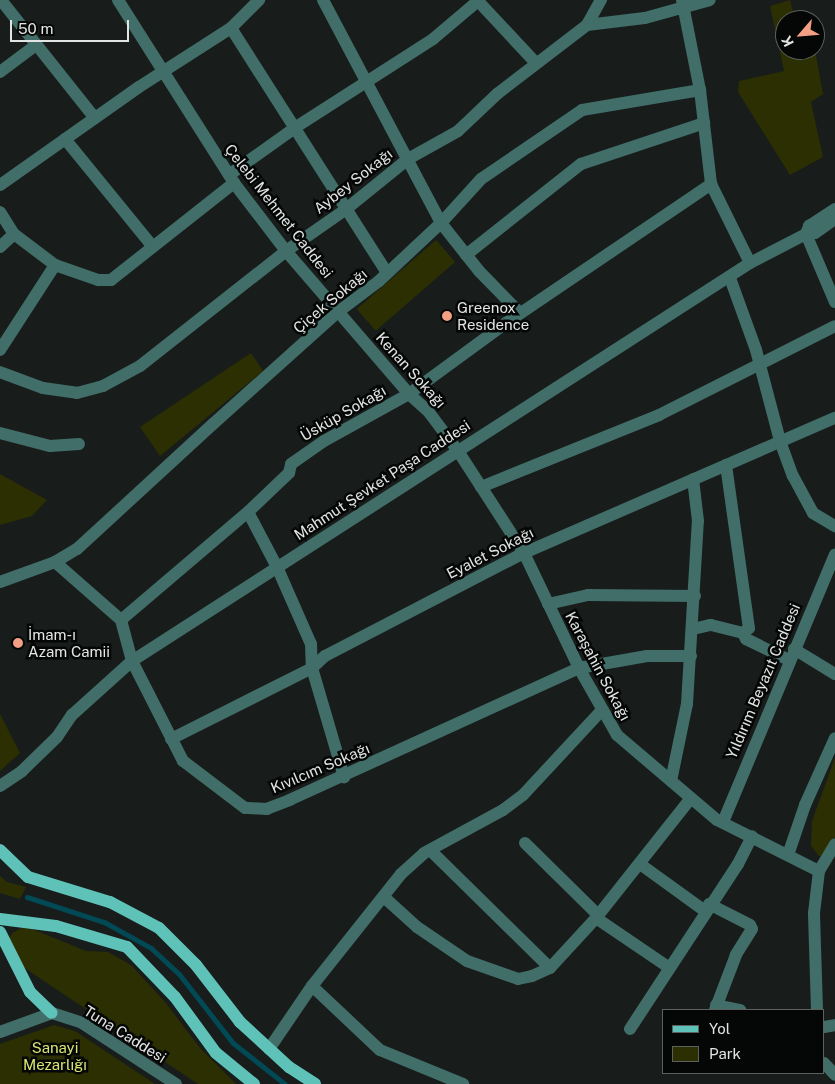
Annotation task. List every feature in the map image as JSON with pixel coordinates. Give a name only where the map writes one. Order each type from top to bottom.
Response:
[{"type":"main road","points":[[0,850],[28,876],[110,902],[159,928],[196,965],[240,1022],[289,1068],[315,1084]]},
{"type":"main road","points":[[0,919],[56,926],[127,947],[175,997],[216,1053],[254,1084]]},
{"type":"main road","points":[[0,932],[5,951],[30,992],[52,1013]]},
{"type":"street","points":[[1,0],[95,118]]},
{"type":"street","name":"Çelebi Mehmet Caddesi","points":[[118,0],[231,179],[286,251],[338,312]]},
{"type":"street","points":[[0,185],[95,118],[231,28],[259,0]]},
{"type":"street","name":"Aybey Sokağı","points":[[0,372],[43,388],[76,393],[103,386],[140,366],[286,251],[345,210],[408,158],[458,131],[497,94],[587,25],[601,0]]},
{"type":"street","points":[[587,25],[645,18],[682,4],[710,0]]},
{"type":"street","points":[[0,212],[14,234],[55,264],[98,280],[111,280],[296,127],[366,84],[433,39],[478,1],[536,63]]},
{"type":"street","points":[[328,2],[366,84],[408,158],[441,224],[520,313]]},
{"type":"street","points":[[682,4],[700,90],[712,184],[750,263]]},
{"type":"street","points":[[231,28],[296,127],[345,210],[387,273]]},
{"type":"street","points":[[0,72],[36,45]]},
{"type":"street","name":"Çiçek Sokağı","points":[[0,582],[55,562],[77,549],[338,312],[387,273],[441,224],[481,179],[582,110],[700,90]]},
{"type":"street","points":[[466,254],[581,164],[704,123]]},
{"type":"street","points":[[65,139],[153,247]]},
{"type":"street","name":"Üsküp Sokağı","points":[[121,620],[248,512],[288,473],[291,464],[324,441],[409,394],[520,313],[712,184]]},
{"type":"street","name":"Mahmut Şevket Paşa Caddesi","points":[[806,234],[809,226],[835,209]]},
{"type":"street","name":"Mahmut Şevket Paşa Caddesi","points":[[0,786],[22,771],[57,736],[72,715],[132,661],[730,278],[750,263],[806,234],[815,233],[835,219]]},
{"type":"street","points":[[0,247],[14,234]]},
{"type":"street","points":[[806,234],[835,302]]},
{"type":"street","points":[[0,350],[55,264]]},
{"type":"street","points":[[730,278],[759,365],[780,442],[813,513],[835,526]]},
{"type":"street","name":"Kenan Sokağı","points":[[338,312],[409,394],[428,410],[458,451]]},
{"type":"street","points":[[482,487],[659,415],[835,326]]},
{"type":"street","name":"Eyalet Sokağı","points":[[171,739],[312,668],[325,656],[524,553],[835,418]]},
{"type":"street","points":[[0,433],[50,446],[79,444]]},
{"type":"street","name":"Karaşahin Sokağı","points":[[458,451],[524,553],[579,668],[617,735],[670,781],[722,822],[819,871]]},
{"type":"street","points":[[726,465],[749,628],[743,633]]},
{"type":"street","points":[[670,781],[687,704],[691,656],[698,522],[693,479]]},
{"type":"street","points":[[248,512],[277,567],[311,644],[312,668],[344,777]]},
{"type":"street","name":"Yıldırım Beyazıt Caddesi","points":[[722,822],[835,554]]},
{"type":"street","points":[[55,562],[121,620],[132,661]]},
{"type":"street","points":[[548,604],[588,596],[695,596]]},
{"type":"street","points":[[693,629],[711,625],[743,633],[746,639],[791,655],[835,674]]},
{"type":"street","name":"Kıvılcım Sokağı","points":[[132,661],[183,761],[245,808],[267,809],[344,777],[579,668],[647,656],[691,656]]},
{"type":"street","points":[[269,1049],[312,986],[385,898],[401,874],[430,850],[503,810],[523,795],[602,710]]},
{"type":"street","points":[[788,856],[805,806],[835,738]]},
{"type":"street","points":[[385,898],[417,927],[467,960],[518,979],[550,968],[597,916],[691,798]]},
{"type":"street","points":[[630,1029],[668,967],[738,864],[752,836]]},
{"type":"street","points":[[524,843],[597,916],[668,967]]},
{"type":"street","points":[[817,1009],[814,939],[819,871],[835,844]]},
{"type":"street","points":[[430,850],[550,968]]},
{"type":"street","points":[[640,864],[707,908],[750,925],[752,929],[736,955],[715,1008],[728,1009]]},
{"type":"street","points":[[312,986],[380,1050],[463,1084]]},
{"type":"street","points":[[0,1032],[52,1013]]},
{"type":"street","name":"Tuna Caddesi","points":[[52,1013],[82,1023],[176,1084]]},
{"type":"street","points":[[825,1064],[835,1075]]},
{"type":"green space","points":[[790,0],[792,10],[775,10],[775,29],[770,6]]},
{"type":"green space","points":[[782,60],[817,60],[823,94],[811,102],[823,157],[790,175],[738,92],[739,81],[784,71]]},
{"type":"green space","points":[[436,240],[455,262],[376,331],[357,309]]},
{"type":"green space","points":[[251,353],[263,371],[160,456],[140,427]]},
{"type":"green space","points":[[0,474],[47,500],[32,516],[0,525]]},
{"type":"green space","points":[[0,714],[20,753],[0,771]]},
{"type":"green space","points":[[835,758],[835,837],[825,856],[819,856],[811,846],[812,821]]},
{"type":"green space","points":[[0,876],[7,882],[26,887],[20,899],[0,893]]},
{"type":"green space","points":[[21,928],[32,929],[86,951],[108,952],[131,965],[165,1002],[200,1048],[236,1084],[198,1084],[23,967],[9,940],[11,934]]},
{"type":"green space","name":"Sanayi Mezarlığı","points":[[54,1025],[75,1031],[155,1084],[0,1084],[0,1044]]},
{"type":"waterway","points":[[27,897],[104,922],[151,948],[179,974],[233,1043],[285,1084]]},
{"type":"place","name":"Greenox Residence","points":[[447,316]]},
{"type":"place","name":"İmam-ı Azam Camii","points":[[18,643]]}]
